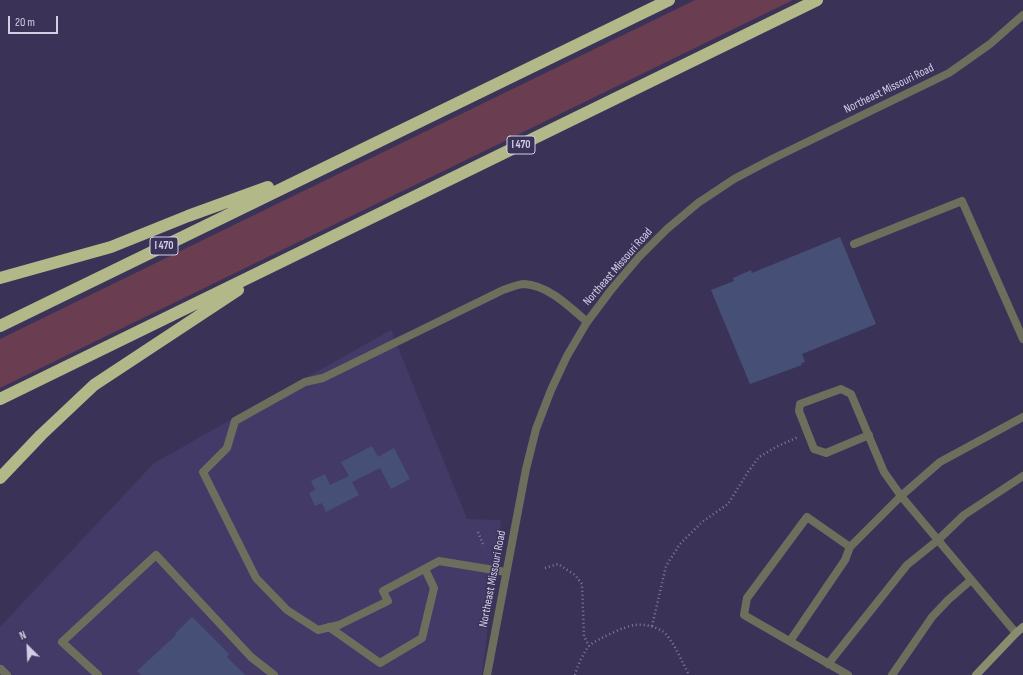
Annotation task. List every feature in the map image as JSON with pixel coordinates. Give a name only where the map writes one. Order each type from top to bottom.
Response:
[{"type":"highway","name":"I 470","points":[[0,326],[669,0]]},
{"type":"highway","name":"I 470","points":[[0,399],[817,0]]},
{"type":"highway","points":[[0,278],[111,247],[188,216],[327,166]]},
{"type":"highway","points":[[0,478],[41,435],[94,385],[277,264]]},
{"type":"street","name":"Northeast Missouri Road","points":[[487,675],[526,469],[536,429],[551,390],[567,356],[587,322],[611,290],[639,257],[667,229],[698,203],[734,179],[772,159],[949,73],[990,44],[1023,15]]},
{"type":"street","points":[[854,244],[962,201],[1023,339]]},
{"type":"street","points":[[506,572],[439,561],[383,591],[388,601],[339,625],[318,630],[288,610],[256,578],[203,472],[227,448],[235,421],[305,382],[323,378],[503,290],[524,284],[546,289],[587,322]]},
{"type":"street","points":[[869,435],[826,453],[814,449],[799,411],[800,404],[841,389],[851,394],[869,435],[884,472],[901,496],[1016,633]]},
{"type":"street","points":[[790,641],[845,560],[850,547],[901,496],[940,462],[1023,417]]},
{"type":"street","points":[[828,664],[907,566],[938,540],[964,515],[1023,476]]},
{"type":"street","points":[[848,675],[744,615],[747,598],[807,517],[850,547]]},
{"type":"street","points":[[98,675],[62,642],[156,555],[251,658],[274,675]]},
{"type":"street","points":[[329,627],[380,663],[422,638],[434,588],[424,569]]},
{"type":"street","points":[[892,675],[932,617],[948,600],[971,580]]},
{"type":"street","points":[[976,675],[1016,633],[1023,628]]},
{"type":"street","points":[[0,670],[1,669],[7,675]]},
{"type":"path","points":[[652,626],[666,566],[680,544],[702,522],[728,504],[759,457],[776,447],[807,433]]},
{"type":"path","points":[[478,532],[484,547]]},
{"type":"path","points":[[544,568],[558,564],[575,575],[582,584],[584,636],[589,646]]},
{"type":"path","points":[[575,675],[578,666],[589,646],[610,634],[635,625],[652,626],[663,632],[675,647],[689,675]]},
{"type":"shaded area","points":[[695,0],[793,0],[0,388],[0,339]]},
{"type":"shaded area","points":[[391,330],[467,519],[501,520],[482,675],[0,675],[0,627],[154,463]]},
{"type":"building","points":[[840,237],[876,324],[802,354],[805,362],[801,363],[802,365],[750,384],[711,290],[734,281],[733,278],[751,270],[752,273]]},
{"type":"building","points":[[372,446],[378,457],[394,448],[410,479],[391,489],[380,468],[352,482],[359,495],[326,512],[322,503],[315,506],[309,493],[315,490],[311,481],[325,474],[330,485],[349,476],[341,462]]},
{"type":"building","points":[[192,617],[229,654],[227,657],[245,675],[141,675],[137,671],[176,635],[175,634]]}]
